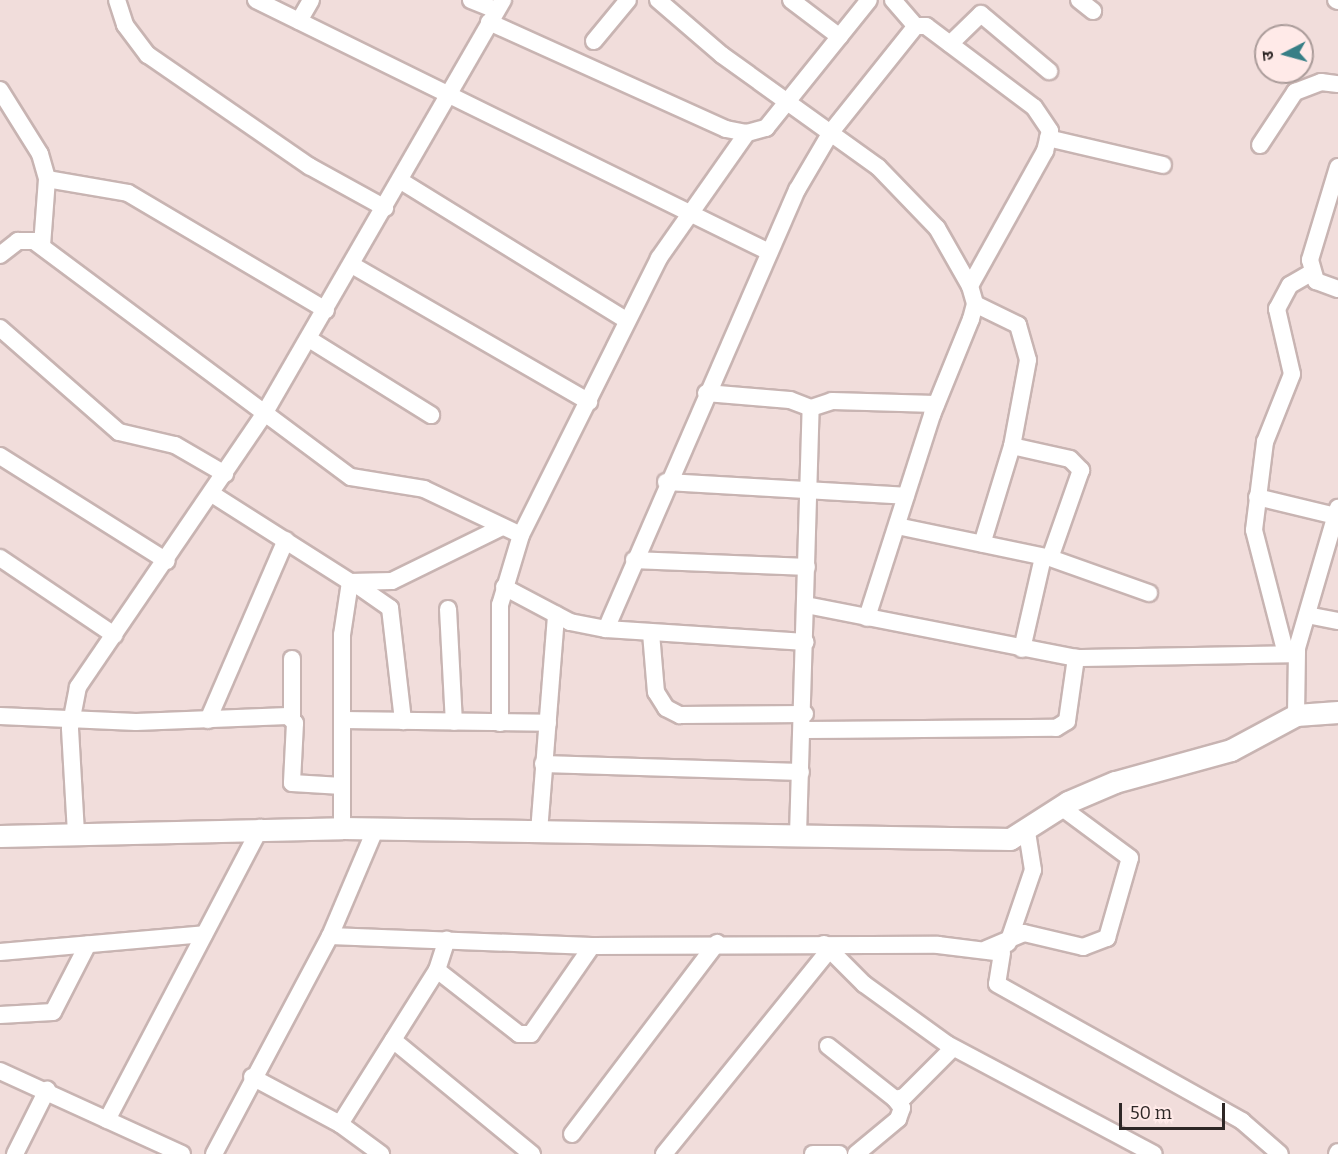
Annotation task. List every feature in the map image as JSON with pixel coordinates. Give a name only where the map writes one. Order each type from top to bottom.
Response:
[{"type":"street","points":[[117,0],[125,26],[148,55],[309,166],[385,208]]},
{"type":"street","points":[[256,0],[452,95],[686,214],[769,252]]},
{"type":"street","points":[[299,21],[311,0]]},
{"type":"street","points":[[471,0],[496,10],[726,129],[747,133],[766,128],[869,0]]},
{"type":"street","points":[[594,41],[628,0]]},
{"type":"street","points":[[658,0],[722,55],[878,167],[937,228],[970,286],[975,304],[936,404],[867,618]]},
{"type":"street","points":[[791,0],[840,37]]},
{"type":"street","points":[[893,0],[916,26],[950,44],[1034,107],[1048,122],[1048,138],[970,286]]},
{"type":"street","points":[[76,833],[70,716],[78,687],[167,561],[264,414],[452,95],[496,10]]},
{"type":"street","points":[[950,44],[981,14],[1049,71]]},
{"type":"street","points":[[606,629],[666,482],[769,252],[831,132],[908,30],[916,26]]},
{"type":"street","points":[[1260,145],[1295,92],[1321,82],[1338,84]]},
{"type":"street","points":[[2,99],[40,154],[47,179],[42,246]]},
{"type":"street","points":[[500,723],[504,587],[521,535],[589,402],[626,320],[686,214],[747,133]]},
{"type":"street","points":[[1048,138],[1163,165]]},
{"type":"street","points":[[1296,715],[1291,654],[1256,552],[1257,497],[1265,442],[1292,374],[1277,309],[1290,285],[1311,273],[1338,167]]},
{"type":"street","points":[[47,179],[128,194],[326,310]]},
{"type":"street","points":[[401,181],[626,320]]},
{"type":"street","points":[[0,255],[25,240],[42,246],[351,477],[424,489],[521,535]]},
{"type":"street","points":[[352,266],[589,402]]},
{"type":"street","points":[[1311,273],[1316,281],[1338,289]]},
{"type":"street","points":[[975,304],[1011,320],[1026,342],[1028,360],[1011,446],[982,544]]},
{"type":"street","points":[[0,328],[119,432],[175,445],[225,474]]},
{"type":"street","points":[[309,339],[431,415]]},
{"type":"street","points":[[706,393],[790,400],[812,408],[832,401],[936,404]]},
{"type":"street","points":[[798,835],[804,722],[808,490],[812,408]]},
{"type":"street","points":[[1011,446],[1077,461],[1081,470],[1047,558],[1022,649]]},
{"type":"street","points":[[0,456],[167,561]]},
{"type":"street","points":[[666,482],[906,496]]},
{"type":"street","points":[[212,494],[390,608],[403,721]]},
{"type":"street","points":[[1257,497],[1336,522],[1307,615],[1291,654]]},
{"type":"street","points":[[897,526],[1047,558],[1149,593]]},
{"type":"street","points":[[350,582],[392,581],[502,527]]},
{"type":"street","points":[[208,720],[285,540]]},
{"type":"street","points":[[0,558],[114,635]]},
{"type":"street","points":[[634,560],[807,567]]},
{"type":"street","points":[[342,828],[342,634],[350,582]]},
{"type":"street","points":[[504,587],[556,615],[606,629],[806,642]]},
{"type":"street","points":[[806,605],[1076,658],[1291,654]]},
{"type":"street","points":[[448,609],[454,722]]},
{"type":"street","points":[[538,832],[556,615]]},
{"type":"street","points":[[1307,615],[1338,621]]},
{"type":"street","points":[[651,633],[656,692],[666,708],[680,714],[804,722],[1056,728],[1067,721],[1076,658]]},
{"type":"street","points":[[292,659],[292,783],[342,786]]},
{"type":"street","points":[[0,837],[260,828],[342,828],[997,840],[1026,833],[1061,807],[1115,782],[1231,750],[1296,715],[1338,712]]},
{"type":"street","points":[[0,716],[208,720],[292,719]]},
{"type":"street","points":[[342,720],[548,723]]},
{"type":"street","points":[[543,764],[801,772]]},
{"type":"street","points":[[982,950],[1007,944],[1024,933],[1083,947],[1107,938],[1130,858],[1061,807]]},
{"type":"street","points":[[107,1120],[260,828]]},
{"type":"street","points":[[214,1154],[252,1077],[330,936],[375,830]]},
{"type":"street","points":[[1007,944],[1033,870],[1026,833]]},
{"type":"street","points":[[0,952],[204,934]]},
{"type":"street","points":[[330,936],[592,946],[717,944],[982,950],[1002,953],[997,984],[1242,1121],[1280,1154]]},
{"type":"street","points":[[340,1124],[437,970],[447,940]]},
{"type":"street","points":[[0,1015],[53,1012],[88,944]]},
{"type":"street","points":[[572,1134],[717,944]]},
{"type":"street","points":[[437,970],[519,1034],[531,1034],[592,946]]},
{"type":"street","points":[[826,947],[864,984],[953,1048],[1154,1154]]},
{"type":"street","points":[[664,1154],[826,947]]},
{"type":"street","points":[[393,1040],[532,1154]]},
{"type":"street","points":[[828,1046],[895,1099],[902,1108],[898,1119],[856,1154]]},
{"type":"street","points":[[895,1099],[904,1097],[953,1048]]},
{"type":"street","points":[[0,1071],[47,1090],[182,1154]]},
{"type":"street","points":[[252,1077],[340,1124],[381,1154]]},
{"type":"street","points":[[15,1154],[47,1090]]},
{"type":"street","points":[[813,1154],[838,1154]]}]
